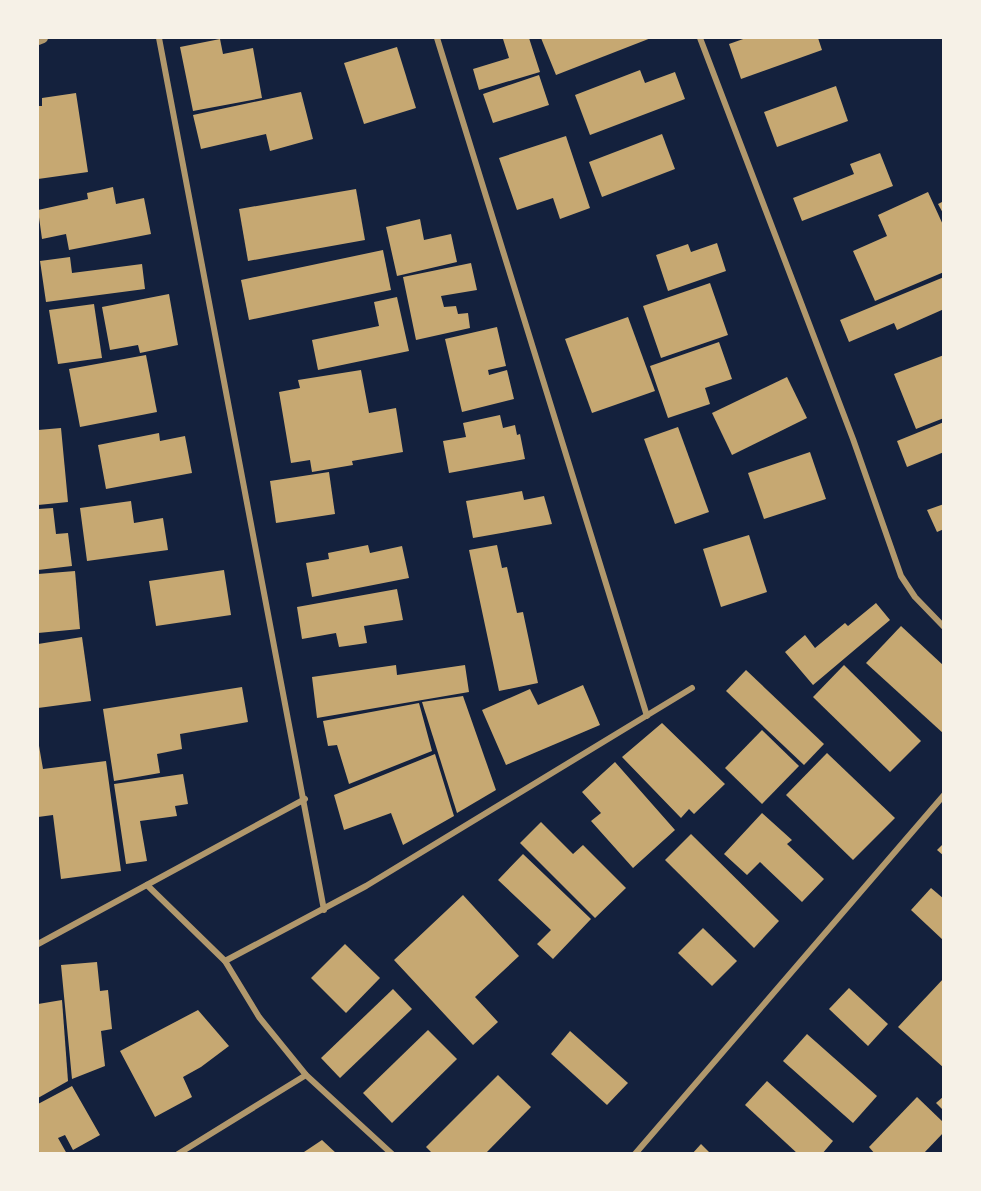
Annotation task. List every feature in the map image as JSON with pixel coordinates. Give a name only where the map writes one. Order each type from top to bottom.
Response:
[{"type":"street","points":[[38,40],[43,38]]},
{"type":"street","points":[[159,38],[305,799],[324,909]]},
{"type":"street","points":[[437,38],[647,716]]},
{"type":"street","points":[[700,38],[853,439],[902,576],[915,597],[944,627]]},
{"type":"street","points":[[225,961],[324,909],[692,688]]},
{"type":"street","points":[[634,1154],[944,795]]},
{"type":"street","points":[[38,944],[305,799]]},
{"type":"street","points":[[147,885],[225,961],[259,1017],[306,1075],[392,1154]]},
{"type":"street","points":[[178,1154],[306,1075]]},
{"type":"building","points":[[529,38],[540,72],[479,90],[473,69],[509,58],[503,39]]},
{"type":"building","points":[[541,38],[651,38],[556,75]]},
{"type":"building","points":[[746,38],[818,38],[822,50],[741,79],[729,44]]},
{"type":"building","points":[[220,39],[223,54],[253,48],[262,98],[193,111],[180,47]]},
{"type":"building","points":[[397,47],[416,108],[364,124],[344,63]]},
{"type":"building","points":[[640,70],[645,83],[675,72],[685,99],[590,135],[575,95]]},
{"type":"building","points":[[539,75],[549,105],[493,123],[483,94]]},
{"type":"building","points":[[836,86],[848,121],[777,147],[764,112]]},
{"type":"building","points":[[301,92],[313,139],[270,151],[266,134],[201,149],[193,115]]},
{"type":"building","points":[[76,93],[88,172],[38,179],[38,106],[42,106],[42,98]]},
{"type":"building","points":[[662,134],[675,169],[602,197],[589,162]]},
{"type":"building","points":[[566,136],[590,208],[560,219],[553,198],[517,210],[499,158]]},
{"type":"building","points":[[880,153],[893,186],[802,221],[793,198],[854,174],[850,164]]},
{"type":"building","points":[[113,187],[116,204],[144,198],[151,234],[69,250],[66,234],[42,239],[38,210],[88,199],[87,193]]},
{"type":"building","points":[[356,189],[365,240],[248,261],[239,209]]},
{"type":"building","points":[[928,192],[944,227],[944,272],[875,301],[853,251],[887,236],[878,215]]},
{"type":"building","points":[[944,201],[944,215],[938,204]]},
{"type":"building","points":[[420,219],[424,240],[451,234],[457,262],[397,276],[386,227]]},
{"type":"building","points":[[717,243],[726,271],[668,291],[656,255],[688,244],[691,252]]},
{"type":"building","points":[[383,250],[391,290],[249,320],[241,280]]},
{"type":"building","points":[[70,257],[72,273],[142,264],[145,289],[46,302],[40,261]]},
{"type":"building","points":[[471,263],[477,290],[441,296],[444,307],[456,306],[458,314],[468,313],[470,328],[416,340],[403,277]]},
{"type":"building","points":[[944,277],[944,309],[897,330],[894,323],[849,342],[840,320]]},
{"type":"building","points":[[710,283],[728,335],[661,358],[643,306]]},
{"type":"building","points":[[169,294],[178,345],[140,353],[138,345],[110,350],[102,307]]},
{"type":"building","points":[[397,297],[409,351],[318,370],[312,340],[379,326],[374,302]]},
{"type":"building","points":[[94,304],[102,358],[58,364],[49,310]]},
{"type":"building","points":[[628,317],[655,391],[592,413],[565,339]]},
{"type":"building","points":[[497,327],[506,366],[488,370],[489,375],[507,370],[514,399],[462,412],[445,339]]},
{"type":"building","points":[[719,342],[732,379],[705,388],[710,404],[668,418],[650,366]]},
{"type":"building","points":[[146,355],[157,412],[80,427],[69,369]]},
{"type":"building","points":[[944,355],[944,418],[916,429],[894,374]]},
{"type":"building","points":[[361,370],[369,413],[396,408],[403,452],[352,461],[353,465],[312,472],[310,460],[291,463],[279,392],[300,388],[298,380]]},
{"type":"building","points":[[787,377],[807,418],[732,455],[712,413]]},
{"type":"building","points":[[500,415],[503,428],[515,425],[517,435],[520,434],[525,459],[449,473],[443,441],[466,437],[463,423]]},
{"type":"building","points":[[944,422],[944,452],[907,467],[897,441]]},
{"type":"building","points":[[678,427],[709,512],[675,524],[644,439]]},
{"type":"building","points":[[61,428],[68,502],[38,505],[38,430]]},
{"type":"building","points":[[159,433],[160,441],[185,436],[192,473],[106,489],[98,445]]},
{"type":"building","points":[[810,452],[826,499],[764,519],[748,473]]},
{"type":"building","points":[[329,472],[335,514],[276,523],[270,481]]},
{"type":"building","points":[[522,491],[524,500],[544,496],[552,524],[473,538],[466,501]]},
{"type":"building","points":[[131,501],[134,523],[163,518],[168,550],[87,561],[80,508]]},
{"type":"building","points":[[944,504],[944,529],[937,532],[927,510]]},
{"type":"building","points":[[53,508],[56,534],[68,533],[72,566],[38,570],[38,509]]},
{"type":"building","points":[[749,535],[767,592],[721,607],[703,549]]},
{"type":"building","points":[[368,545],[370,553],[402,546],[409,578],[312,597],[306,563],[329,559],[328,553]]},
{"type":"building","points":[[497,545],[502,568],[507,567],[517,613],[523,612],[538,683],[499,691],[469,550]]},
{"type":"building","points":[[224,570],[231,615],[156,626],[149,581]]},
{"type":"building","points":[[75,571],[80,629],[38,633],[38,574]]},
{"type":"building","points":[[397,589],[403,620],[364,626],[367,643],[339,647],[336,633],[302,639],[297,607]]},
{"type":"building","points":[[876,603],[890,620],[813,685],[785,652],[805,635],[815,648],[845,623],[848,626]]},
{"type":"building","points":[[901,626],[944,666],[944,734],[866,663]]},
{"type":"building","points":[[82,637],[91,701],[38,708],[38,644]]},
{"type":"building","points":[[396,665],[397,675],[465,665],[469,692],[317,718],[312,677]]},
{"type":"building","points":[[844,665],[921,741],[890,772],[813,697]]},
{"type":"building","points":[[746,670],[824,744],[804,765],[726,691]]},
{"type":"building","points":[[583,685],[600,725],[506,765],[482,710],[530,689],[538,705]]},
{"type":"building","points":[[242,687],[248,722],[180,734],[182,749],[157,754],[160,773],[114,781],[103,709]]},
{"type":"building","points":[[463,696],[496,790],[457,813],[422,702]]},
{"type":"building","points":[[419,703],[432,751],[349,784],[337,745],[328,746],[323,721]]},
{"type":"building","points":[[662,723],[725,784],[694,814],[689,809],[681,818],[622,757]]},
{"type":"building","points":[[762,730],[799,766],[762,804],[725,768]]},
{"type":"building","points":[[38,740],[43,769],[106,761],[121,871],[61,879],[53,815],[38,817]]},
{"type":"building","points":[[827,753],[895,818],[853,860],[786,795]]},
{"type":"building","points":[[435,754],[454,816],[403,845],[391,813],[344,830],[334,795]]},
{"type":"building","points":[[615,762],[675,830],[633,868],[591,821],[601,813],[582,792]]},
{"type":"building","points":[[183,774],[188,804],[175,806],[177,816],[140,821],[147,861],[126,864],[114,784]]},
{"type":"building","points":[[762,813],[792,840],[787,844],[824,879],[802,902],[760,862],[747,875],[724,854]]},
{"type":"building","points":[[541,822],[573,854],[583,845],[626,888],[595,918],[520,843]]},
{"type":"building","points":[[691,834],[779,921],[754,948],[665,860]]},
{"type":"building","points":[[944,843],[944,856],[937,850]]},
{"type":"building","points":[[523,854],[591,919],[553,959],[537,944],[551,930],[498,880]]},
{"type":"building","points":[[931,888],[944,899],[944,941],[911,910]]},
{"type":"building","points":[[463,895],[519,956],[475,997],[498,1022],[473,1045],[394,960]]},
{"type":"building","points":[[703,928],[737,961],[712,986],[678,953]]},
{"type":"building","points":[[345,944],[380,978],[346,1013],[311,978]]},
{"type":"building","points":[[97,962],[100,991],[108,990],[112,1029],[101,1031],[105,1066],[72,1079],[61,965]]},
{"type":"building","points":[[944,978],[944,1068],[898,1027]]},
{"type":"building","points":[[849,988],[888,1024],[868,1046],[829,1009]]},
{"type":"building","points":[[393,989],[412,1009],[340,1078],[321,1058]]},
{"type":"building","points":[[62,1000],[68,1081],[38,1098],[38,1004]]},
{"type":"building","points":[[198,1010],[229,1046],[183,1077],[192,1097],[155,1117],[120,1051]]},
{"type":"building","points":[[428,1030],[457,1059],[392,1123],[363,1093]]},
{"type":"building","points":[[570,1031],[628,1083],[607,1105],[551,1054]]},
{"type":"building","points":[[807,1034],[877,1096],[853,1123],[783,1061]]},
{"type":"building","points":[[498,1075],[531,1107],[485,1154],[433,1154],[426,1147]]},
{"type":"building","points":[[767,1081],[833,1141],[822,1154],[798,1154],[745,1105]]},
{"type":"building","points":[[72,1086],[100,1135],[73,1150],[65,1135],[58,1138],[67,1154],[40,1154],[38,1104]]},
{"type":"building","points":[[944,1096],[944,1111],[936,1103]]},
{"type":"building","points":[[917,1097],[944,1123],[944,1132],[923,1154],[875,1154],[869,1147]]},
{"type":"building","points":[[322,1140],[337,1154],[301,1154]]},
{"type":"building","points":[[701,1144],[711,1154],[692,1154]]}]
